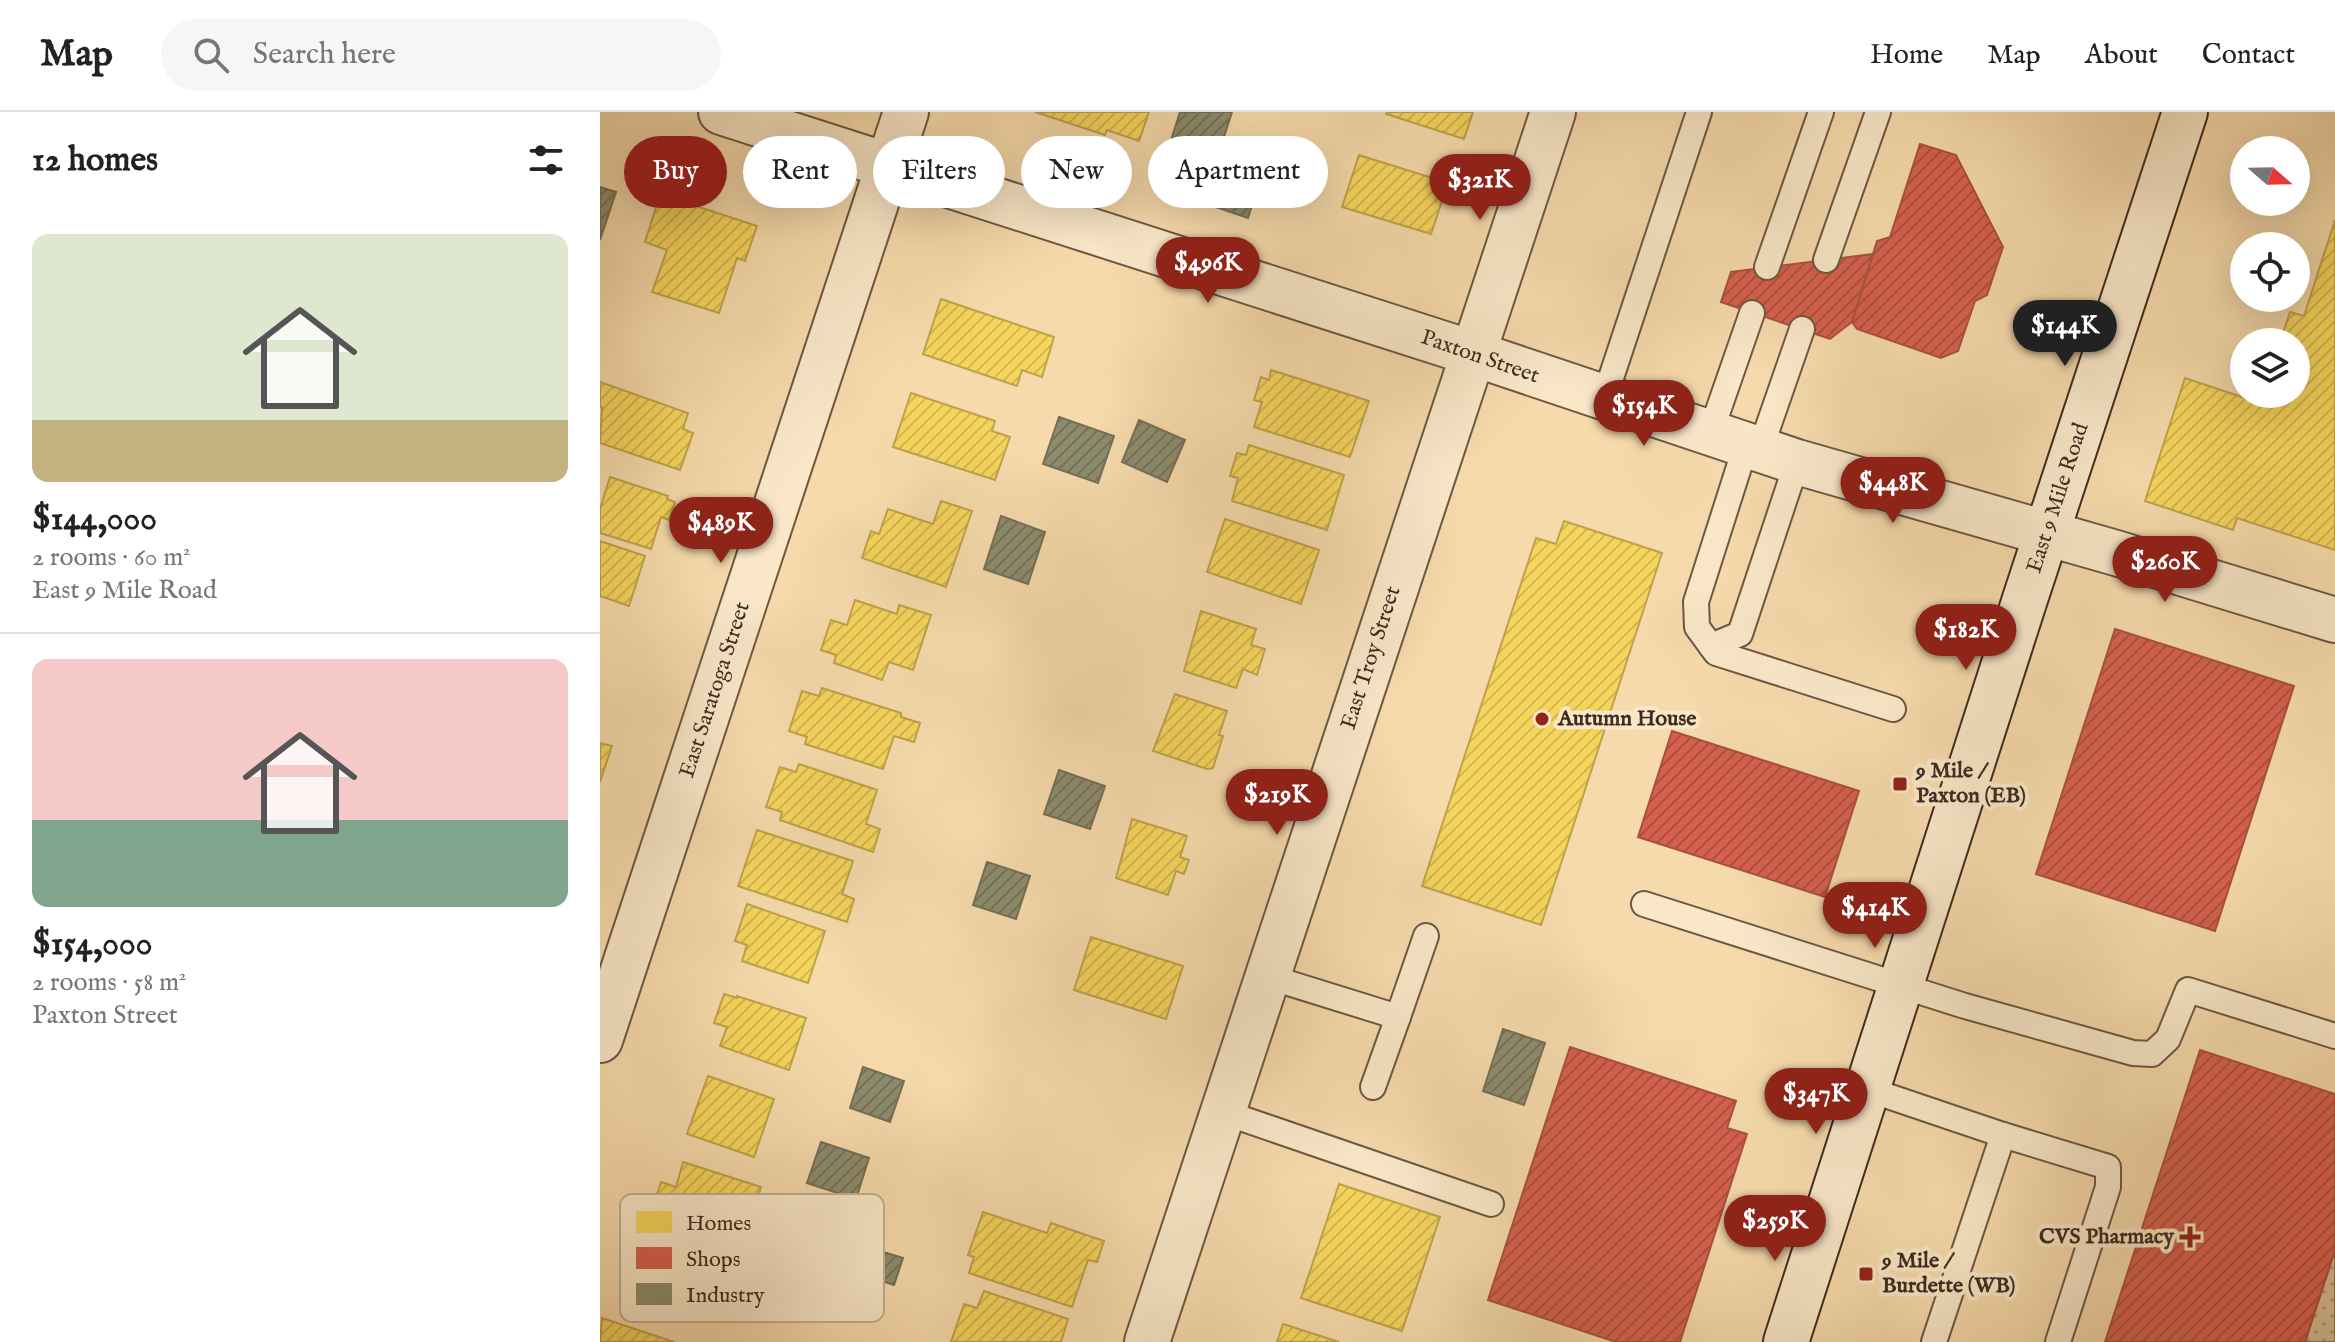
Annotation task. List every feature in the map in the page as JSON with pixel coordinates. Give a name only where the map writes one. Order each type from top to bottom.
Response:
[{"type":"street","name":"Paxton Street","points":[[721,112],[873,161]]},
{"type":"street","name":"East Saratoga Street","points":[[898,136],[906,112]]},
{"type":"street","name":"East Troy Street","points":[[1147,1342],[1553,112]]},
{"type":"street","name":"East 9 Mile Road","points":[[1786,1342],[2185,112]]},
{"type":"street","name":"Paxton Street","points":[[1005,203],[1472,353],[1753,448],[2335,620]]},
{"type":"street","name":"East Saratoga Street","points":[[600,1040],[874,208]]},
{"type":"lane","points":[[1604,399],[1699,112]]},
{"type":"lane","points":[[1767,267],[1821,112]]},
{"type":"lane","points":[[1826,260],[1878,112]]},
{"type":"lane","points":[[1711,646],[1740,634],[1753,448],[1752,313]]},
{"type":"lane","points":[[1802,329],[1753,448],[1696,602],[1697,627],[1716,653],[1893,709]]},
{"type":"lane","points":[[1644,904],[1965,1006],[2133,1053],[2152,1054],[2168,1039],[2188,990],[2335,1036]]},
{"type":"lane","points":[[1373,1087],[1426,936]]},
{"type":"lane","points":[[1266,976],[1398,1017]]},
{"type":"lane","points":[[1867,1089],[2108,1167],[2108,1187],[2058,1342]]},
{"type":"lane","points":[[1223,1112],[1491,1204]]},
{"type":"lane","points":[[1934,1342],[2003,1135]]},
{"type":"shaded area","points":[[2335,1250],[2335,1342],[2305,1342]]},
{"type":"building: Homes","points":[[1035,112],[1149,112],[1139,141],[1132,136],[1107,130],[1105,135]]},
{"type":"building: Homes","points":[[1387,112],[1473,112],[1464,139]]},
{"type":"building: Homes","points":[[1359,155],[1448,183],[1431,234],[1342,207]]},
{"type":"building: Homes","points":[[656,208],[702,208],[757,226],[745,261],[737,258],[719,313],[652,292],[667,250],[645,242]]},
{"type":"building: Homes","points":[[2335,220],[2335,550],[2237,518],[2233,530],[2145,501],[2185,378],[2230,393],[2230,408],[2310,408],[2310,328],[2285,328],[2290,312],[2304,316],[2305,312],[2310,312],[2310,297]]},
{"type":"building: Homes","points":[[941,299],[1054,337],[1042,377],[1022,370],[1017,386],[923,354]]},
{"type":"building: Homes","points":[[1271,370],[1369,401],[1350,457],[1254,427],[1262,402],[1254,400],[1261,377],[1269,380]]},
{"type":"building: Homes","points":[[600,382],[688,413],[683,429],[693,433],[680,470],[600,443]]},
{"type":"building: Homes","points":[[911,393],[995,421],[992,431],[1010,437],[995,480],[893,447]]},
{"type":"building: Homes","points":[[1249,445],[1344,475],[1327,530],[1232,501],[1238,478],[1230,476],[1237,453],[1246,455]]},
{"type":"building: Homes","points":[[610,477],[668,496],[667,499],[675,502],[669,520],[661,517],[651,549],[600,533],[600,509]]},
{"type":"building: Homes","points":[[941,501],[972,511],[946,587],[862,558],[871,531],[879,534],[888,509],[933,524]]},
{"type":"building: Homes","points":[[1225,519],[1319,550],[1301,604],[1207,572]]},
{"type":"building: Homes","name":"Autumn House","points":[[1564,521],[1662,553],[1541,925],[1422,886],[1536,538],[1556,544]]},
{"type":"building: Homes","points":[[600,541],[645,556],[629,606],[600,596]]},
{"type":"building: Homes","points":[[855,600],[897,614],[899,605],[931,615],[913,670],[889,662],[882,680],[834,663],[836,655],[821,650],[831,620],[847,625]]},
{"type":"building: Homes","points":[[1201,611],[1256,629],[1251,645],[1265,649],[1257,675],[1243,669],[1236,688],[1184,671]]},
{"type":"building: Homes","points":[[822,688],[901,713],[901,717],[920,723],[914,742],[894,736],[883,769],[805,744],[807,737],[789,731],[802,691],[819,696]]},
{"type":"building: Homes","points":[[1175,694],[1227,711],[1213,768],[1207,769],[1153,751]]},
{"type":"building: Homes","points":[[600,743],[612,746],[600,782]]},
{"type":"building: Homes","points":[[799,764],[877,790],[866,824],[880,829],[873,852],[780,820],[782,812],[766,807],[780,767],[796,772]]},
{"type":"building: Homes","points":[[1132,819],[1187,836],[1180,857],[1189,860],[1184,874],[1176,871],[1168,895],[1116,878]]},
{"type":"building: Homes","points":[[757,830],[853,861],[842,894],[854,899],[847,922],[738,886]]},
{"type":"building: Homes","points":[[747,904],[825,931],[808,983],[742,961],[747,945],[735,941]]},
{"type":"building: Homes","points":[[1091,937],[1183,966],[1166,1019],[1074,990]]},
{"type":"building: Homes","points":[[724,994],[806,1018],[789,1070],[720,1046],[727,1027],[714,1023]]},
{"type":"building: Homes","points":[[708,1076],[774,1099],[754,1157],[687,1134]]},
{"type":"building: Homes","points":[[683,1162],[761,1187],[759,1194],[657,1194],[661,1182],[676,1187]]},
{"type":"building: Homes","points":[[1339,1184],[1440,1217],[1402,1331],[1301,1298]]},
{"type":"building: Homes","points":[[983,1212],[1047,1233],[1051,1223],[1104,1241],[1097,1262],[1088,1260],[1072,1307],[969,1273],[974,1257],[968,1255]]},
{"type":"building: Homes","points":[[984,1291],[1068,1319],[1061,1342],[951,1342],[964,1304],[977,1308]]},
{"type":"building: Homes","points":[[602,1318],[674,1342],[600,1342]]},
{"type":"building: Homes","points":[[1283,1324],[1339,1342],[1277,1342]]},
{"type":"building: Shops","points":[[1920,144],[1956,155],[2003,247],[1987,295],[1975,301],[1958,351],[1941,358],[1857,329],[1852,322],[1877,241],[1890,237]]},
{"type":"building: Shops","points":[[1873,254],[1852,322],[1830,339],[1721,302],[1731,272]]},
{"type":"building: Shops","points":[[2115,629],[2294,686],[2215,931],[2036,874]]},
{"type":"building: Shops","points":[[1672,731],[1859,791],[1825,897],[1638,837]]},
{"type":"building: Shops","points":[[1570,1047],[1736,1101],[1727,1128],[1747,1134],[1680,1342],[1616,1342],[1488,1300]]},
{"type":"building: Shops","points":[[2200,1050],[2335,1094],[2335,1250],[2305,1342],[2105,1342]]},
{"type":"building: Industry","points":[[1180,112],[1232,112],[1224,136],[1172,136]]},
{"type":"building: Industry","points":[[600,187],[616,192],[600,240]]},
{"type":"building: Industry","points":[[1219,208],[1251,208],[1248,218]]},
{"type":"building: Industry","points":[[1059,417],[1114,436],[1098,483],[1043,464]]},
{"type":"building: Industry","points":[[1139,420],[1185,440],[1167,482],[1122,462]]},
{"type":"building: Industry","points":[[1001,516],[1045,532],[1028,584],[984,569]]},
{"type":"building: Industry","points":[[1059,770],[1105,786],[1090,829],[1044,814]]},
{"type":"building: Industry","points":[[987,862],[1030,876],[1016,919],[973,905]]},
{"type":"building: Industry","points":[[1503,1029],[1545,1043],[1524,1105],[1483,1091]]},
{"type":"building: Industry","points":[[863,1067],[904,1081],[890,1122],[850,1108]]},
{"type":"building: Industry","points":[[821,1142],[869,1158],[858,1194],[841,1194],[807,1183]]},
{"type":"building: Industry","points":[[884,1252],[903,1258],[894,1285],[884,1282]]},
{"type":"place","name":"Autumn House","points":[[1542,719]]},
{"type":"place","name":"9 Mile / Paxton (EB)","points":[[1900,784]]},
{"type":"place","name":"CVS Pharmacy","points":[[2190,1237]]},
{"type":"place","name":"9 Mile / Burdette (WB)","points":[[1866,1274]]}]
